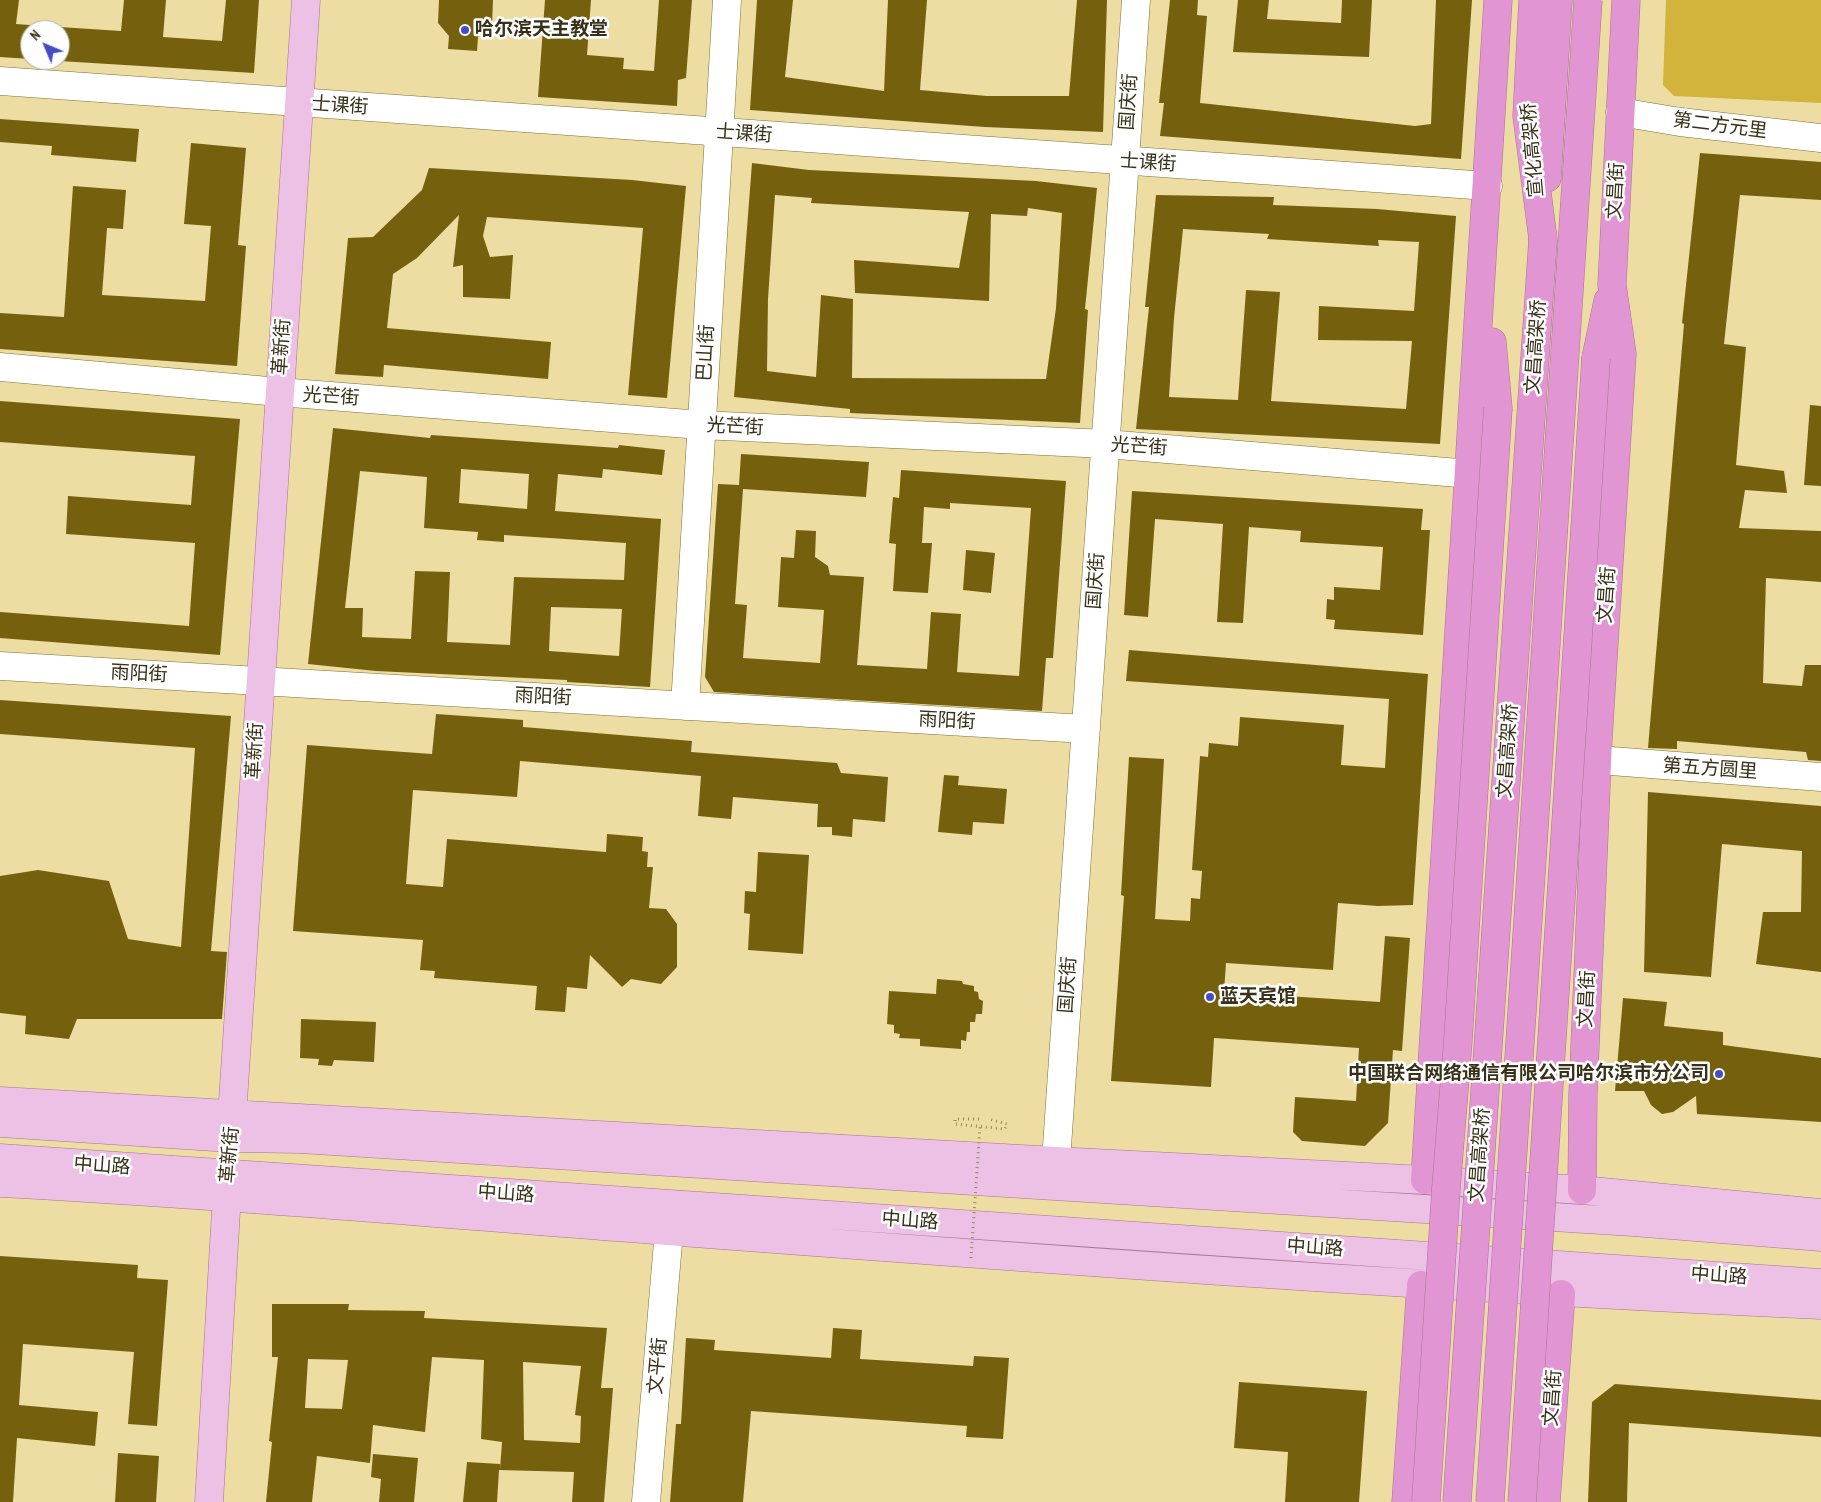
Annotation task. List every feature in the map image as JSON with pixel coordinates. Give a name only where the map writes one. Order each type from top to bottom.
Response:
[{"type":"highway","points":[[1426,1502],[1436,1185],[1470,474],[1498,0]]},
{"type":"highway","name":"宣化高架桥","points":[[1533,0],[1527,116],[1543,239]]},
{"type":"highway","name":"文昌高架桥","points":[[1457,1502],[1558,0]]},
{"type":"highway","name":"文昌高架桥","points":[[1490,1502],[1588,0]]},
{"type":"highway","name":"文昌街","points":[[1582,1190],[1583,1093],[1598,739],[1622,354],[1612,285],[1626,0]]},
{"type":"highway","points":[[1436,1185],[1458,1041],[1498,408],[1483,253]]},
{"type":"highway","points":[[1522,1502],[1596,358],[1612,285]]},
{"type":"highway","points":[[1436,1185],[1484,1097]]},
{"type":"highway","points":[[1498,1386],[1537,1276]]},
{"type":"highway","points":[[1406,1502],[1421,1286]]},
{"type":"highway","name":"文昌街","points":[[1546,1502],[1561,1294]]},
{"type":"main road","name":"革新街","points":[[209,1502],[227,1185],[278,392],[306,0]]},
{"type":"main road","points":[[0,1101],[232,1126],[1056,1162],[1436,1185],[1582,1190],[1821,1213]]},
{"type":"main road","name":"中山路","points":[[0,1123],[232,1126],[340,1141],[1464,1212],[1821,1237]]},
{"type":"main road","name":"中山路","points":[[0,1158],[227,1185],[1821,1283]]},
{"type":"main road","points":[[0,1183],[227,1185],[669,1231],[1421,1286],[1821,1306]]},
{"type":"street","name":"巴山街","points":[[684,706],[727,0]]},
{"type":"street","name":"国庆街","points":[[1056,1162],[1136,0]]},
{"type":"street","name":"士课街","points":[[0,81],[1488,186]]},
{"type":"street","name":"第二方元里","points":[[1620,112],[1680,122],[1821,138]]},
{"type":"street","name":"光芒街","points":[[0,367],[278,392],[702,425],[1106,444],[1470,474]]},
{"type":"street","name":"雨阳街","points":[[0,666],[1086,729]]},
{"type":"street","name":"第五方圆里","points":[[1598,760],[1821,777]]},
{"type":"street","name":"文平街","points":[[646,1502],[669,1231]]},
{"type":"path","points":[[979,1118],[955,1119],[955,1124],[1005,1129],[1006,1124],[989,1119]]},
{"type":"path","points":[[970,1258],[980,1127]]},
{"type":"shaded area","points":[[1666,0],[1821,0],[1821,103],[1674,96],[1663,85]]},
{"type":"building","points":[[0,0],[19,0],[16,24],[20,24],[20,58],[0,57]]},
{"type":"building","points":[[124,0],[166,0],[163,37],[222,41],[226,0],[259,0],[254,73],[70,62],[70,28],[121,31]]},
{"type":"building","name":"哈尔滨天主教堂","points":[[439,0],[493,0],[492,25],[478,37],[477,51],[448,49],[449,36],[438,23]]},
{"type":"building","points":[[545,0],[591,0],[587,55],[624,58],[623,69],[654,71],[659,0],[692,0],[686,78],[678,80],[677,106],[538,97]]},
{"type":"building","points":[[757,0],[793,0],[785,77],[884,91],[888,0],[927,0],[920,90],[987,96],[1069,96],[1077,0],[1107,0],[1103,132],[985,127],[750,110]]},
{"type":"building","points":[[1170,0],[1198,0],[1197,15],[1207,16],[1200,103],[1415,126],[1431,124],[1436,0],[1472,0],[1461,159],[1160,136],[1164,103],[1159,103]]},
{"type":"building","points":[[1238,0],[1269,0],[1267,19],[1341,23],[1342,0],[1372,0],[1369,57],[1233,52]]},
{"type":"building","points":[[0,119],[139,129],[136,162],[51,155],[52,146],[0,142]]},
{"type":"building","points":[[191,143],[246,148],[238,245],[246,246],[237,366],[0,349],[0,313],[64,317],[73,186],[126,190],[123,229],[107,228],[102,295],[205,301],[211,226],[184,224]]},
{"type":"building","points":[[1700,153],[1821,162],[1821,200],[1740,195],[1724,344],[1746,347],[1736,465],[1784,471],[1787,493],[1745,490],[1739,528],[1821,531],[1821,582],[1766,578],[1763,683],[1802,686],[1805,665],[1821,665],[1821,761],[1808,760],[1806,752],[1677,741],[1677,749],[1648,748],[1684,324],[1682,323]]},
{"type":"building","points":[[752,163],[809,170],[1036,181],[1097,188],[1085,309],[1088,310],[1080,423],[850,413],[850,409],[734,397]],"holes":[[[775,195],[812,198],[811,203],[969,212],[959,268],[854,260],[855,293],[989,301],[991,214],[1027,216],[1028,208],[1062,213],[1056,308],[1046,379],[852,378],[853,299],[821,295],[816,377],[767,371],[768,299]]]},
{"type":"building","points":[[429,168],[632,180],[686,186],[667,398],[628,395],[643,228],[487,217],[483,236],[490,257],[513,255],[510,299],[463,297],[463,265],[453,267],[459,215],[417,258],[393,274],[387,328],[551,342],[548,379],[384,365],[383,377],[335,374],[348,238],[373,237],[422,190]]},
{"type":"building","points":[[1156,195],[1274,197],[1273,205],[1377,209],[1456,216],[1440,444],[1136,429],[1149,307],[1145,307]],"holes":[[[1183,229],[1269,234],[1267,239],[1379,246],[1378,240],[1419,242],[1414,311],[1319,306],[1318,340],[1412,341],[1406,409],[1271,401],[1280,292],[1246,290],[1238,400],[1169,397],[1174,318]]]},
{"type":"building","points":[[0,401],[240,419],[220,655],[0,638],[0,612],[189,626],[195,543],[66,534],[68,496],[191,505],[195,456],[0,442]]},
{"type":"building","points":[[1810,405],[1821,406],[1821,486],[1804,485]]},
{"type":"building","points":[[333,428],[430,438],[431,435],[618,448],[619,445],[665,450],[662,475],[603,469],[602,478],[558,474],[555,511],[661,519],[650,687],[567,682],[567,680],[376,671],[308,664]],"holes":[[[461,469],[529,474],[527,509],[459,503]],[[360,471],[427,477],[424,528],[478,532],[477,540],[504,542],[504,535],[626,543],[624,580],[514,577],[510,645],[447,642],[450,572],[415,571],[411,639],[362,637],[363,608],[345,608]],[[551,607],[622,609],[619,656],[549,651]]]},
{"type":"building","points":[[741,454],[869,462],[866,497],[743,489],[735,604],[747,605],[743,658],[820,663],[824,610],[778,607],[781,557],[794,558],[796,530],[816,531],[815,557],[828,566],[830,575],[864,577],[857,665],[927,669],[931,612],[961,614],[957,672],[1019,676],[1031,508],[950,503],[950,509],[924,507],[922,543],[932,543],[928,593],[893,591],[896,544],[889,543],[893,497],[899,498],[901,470],[1066,481],[1053,658],[1046,658],[1042,711],[714,692],[705,677],[718,484],[739,485]]},
{"type":"building","points":[[1132,491],[1423,509],[1421,530],[1430,530],[1423,635],[1334,629],[1335,620],[1326,619],[1327,599],[1334,600],[1334,587],[1380,590],[1383,547],[1300,542],[1301,531],[1249,527],[1243,623],[1217,622],[1223,524],[1155,519],[1148,617],[1124,615]]},
{"type":"building","points":[[966,550],[995,553],[991,593],[963,590]]},
{"type":"building","points":[[1129,650],[1428,674],[1413,905],[1378,906],[1338,903],[1333,970],[1226,963],[1224,992],[1380,1002],[1385,936],[1410,938],[1402,1051],[1393,1050],[1388,1123],[1365,1146],[1302,1141],[1293,1132],[1295,1097],[1356,1101],[1359,1048],[1214,1038],[1211,1087],[1111,1081],[1124,896],[1121,895],[1129,757],[1164,759],[1155,919],[1190,921],[1191,898],[1200,899],[1202,871],[1192,870],[1200,756],[1208,757],[1209,743],[1238,746],[1240,717],[1344,725],[1341,765],[1385,768],[1389,699],[1126,681]]},
{"type":"building","points":[[0,700],[231,716],[211,951],[227,952],[222,1019],[77,1019],[69,1039],[25,1034],[26,1016],[0,1013],[0,876],[38,870],[109,881],[128,939],[181,947],[195,748],[0,734]]},
{"type":"building","points":[[436,714],[523,720],[523,727],[692,741],[691,752],[837,763],[841,773],[888,777],[885,822],[853,819],[852,837],[832,835],[832,827],[817,827],[818,804],[733,797],[731,819],[698,816],[701,776],[520,761],[517,797],[413,790],[406,884],[443,887],[447,839],[606,852],[607,834],[643,837],[642,851],[648,852],[647,867],[653,867],[649,908],[666,909],[677,924],[677,967],[661,984],[631,979],[622,987],[590,955],[587,989],[567,987],[565,1012],[535,1010],[537,986],[434,978],[435,971],[420,970],[423,940],[293,931],[307,745],[432,754]]},
{"type":"building","points":[[944,775],[959,776],[958,785],[1007,789],[1004,824],[973,822],[972,835],[938,832]]},
{"type":"building","points":[[1648,792],[1821,806],[1821,972],[1756,964],[1763,912],[1801,912],[1802,851],[1722,844],[1711,977],[1644,972]]},
{"type":"building","points":[[758,852],[809,855],[803,954],[748,950],[750,914],[744,913],[745,891],[756,892]]},
{"type":"building","points":[[937,979],[962,981],[963,984],[974,986],[974,991],[978,992],[979,999],[983,1001],[982,1014],[976,1014],[975,1022],[970,1022],[970,1032],[967,1032],[966,1041],[961,1040],[961,1049],[920,1046],[920,1039],[899,1038],[900,1034],[894,1033],[894,1025],[887,1024],[889,991],[936,994]]},
{"type":"building","name":"中国联合网络通信有限公司哈尔滨市分公司","points":[[1623,998],[1667,1002],[1664,1026],[1723,1032],[1723,1045],[1821,1058],[1821,1122],[1697,1114],[1696,1096],[1673,1112],[1662,1114],[1651,1105],[1644,1091],[1615,1091]]},
{"type":"building","points":[[301,1019],[376,1022],[374,1062],[334,1060],[332,1066],[318,1065],[319,1059],[300,1058]]},
{"type":"building","points":[[0,1256],[138,1265],[137,1278],[168,1280],[157,1426],[128,1424],[134,1352],[23,1344],[19,1405],[98,1412],[95,1446],[17,1438],[13,1502],[0,1502]]},
{"type":"building","points":[[272,1304],[349,1304],[348,1310],[425,1311],[424,1318],[607,1328],[601,1388],[613,1388],[604,1502],[572,1502],[574,1472],[499,1470],[497,1502],[463,1502],[467,1462],[500,1464],[500,1469],[502,1442],[481,1439],[484,1360],[432,1357],[425,1432],[373,1425],[370,1463],[317,1456],[312,1502],[266,1502],[272,1442],[269,1441],[278,1357],[272,1357]],"holes":[[[308,1359],[348,1360],[342,1409],[305,1408]],[[523,1362],[581,1366],[575,1415],[581,1416],[580,1443],[524,1440]]]},
{"type":"building","points":[[833,1328],[862,1330],[860,1359],[973,1366],[974,1356],[1009,1358],[1003,1439],[966,1437],[967,1426],[751,1411],[743,1502],[670,1502],[676,1424],[681,1424],[686,1338],[715,1340],[714,1350],[831,1358]]},
{"type":"building","points":[[1239,1382],[1367,1391],[1359,1502],[1285,1502],[1288,1452],[1234,1448]]},
{"type":"building","points":[[1615,1384],[1821,1400],[1821,1437],[1629,1423],[1627,1502],[1588,1502],[1592,1402]]},
{"type":"building","points":[[118,1453],[159,1456],[156,1502],[115,1502]]},
{"type":"building","points":[[373,1454],[418,1458],[414,1502],[379,1502],[381,1479],[371,1477]]},
{"type":"place","name":"哈尔滨天主教堂","points":[[465,30]]},
{"type":"place","name":"蓝天宾馆","points":[[1210,997]]},
{"type":"place","name":"中国联合网络通信有限公司哈尔滨市分公司","points":[[1719,1074]]}]
